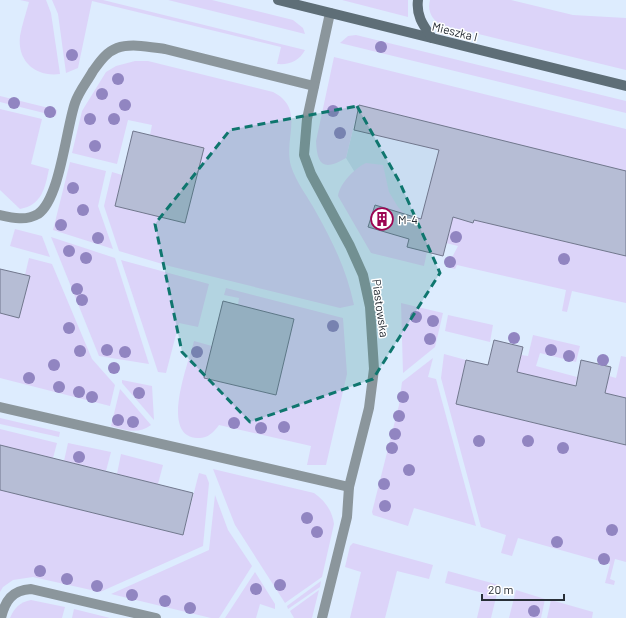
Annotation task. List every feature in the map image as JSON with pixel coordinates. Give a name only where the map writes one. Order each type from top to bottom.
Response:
[{"type":"street","name":"Mieszka I","points":[[278,0],[626,86]]},
{"type":"street","points":[[418,0],[417,11],[419,20],[432,38]]},
{"type":"street","name":"Piastowska","points":[[322,618],[347,518],[349,487],[372,394],[374,369],[372,322],[366,287],[359,264],[311,174],[304,155],[304,131],[330,13]]},
{"type":"street","points":[[0,215],[22,219],[32,217],[45,207],[53,192],[76,101],[97,66],[110,51],[117,48],[147,46],[314,86]]},
{"type":"street","points":[[0,408],[349,487]]},
{"type":"street","points":[[1,618],[7,600],[11,596],[16,592],[31,589],[156,618]]},
{"type":"highlighted area","points":[[357,106],[400,183],[440,273],[373,379],[250,422],[182,352],[155,224],[230,130]]},
{"type":"shaded area","points":[[20,0],[46,0],[51,13],[60,74],[43,73],[30,66],[25,60],[20,45],[20,36],[29,2]]},
{"type":"shaded area","points":[[52,0],[103,0],[305,50],[303,54],[294,62],[277,64],[281,47],[92,1],[78,68],[66,73],[58,14]]},
{"type":"shaded area","points":[[168,0],[212,0],[261,12],[293,20],[303,28],[305,34]]},
{"type":"shaded area","points":[[342,0],[408,0],[408,17]]},
{"type":"shaded area","points":[[430,0],[511,0],[573,15],[626,18],[626,70],[442,25],[435,21],[431,15],[429,8]]},
{"type":"shaded area","points":[[356,35],[626,101],[626,113],[340,43],[348,36]]},
{"type":"shaded area","points":[[334,57],[626,129],[626,171],[445,126],[439,150],[427,148],[433,123],[359,105],[346,158],[332,164],[323,164],[318,156],[316,141]]},
{"type":"shaded area","points":[[135,61],[148,61],[273,92],[283,99],[289,107],[291,116],[289,155],[291,166],[296,178],[334,246],[348,280],[354,305],[340,308],[169,266],[119,251],[104,206],[112,172],[122,175],[115,206],[185,223],[204,149],[150,135],[152,125],[128,120],[117,164],[72,153],[82,111],[106,72],[116,66]]},
{"type":"shaded area","points":[[0,96],[57,110],[56,116],[0,102]]},
{"type":"shaded area","points":[[359,105],[626,171],[473,223],[453,217],[450,231],[403,218],[375,205],[346,158]]},
{"type":"shaded area","points":[[0,109],[42,119],[31,164],[49,169],[46,183],[38,200],[27,207],[20,209],[0,190]]},
{"type":"shaded area","points":[[70,162],[106,171],[98,206],[113,249],[53,230]]},
{"type":"shaded area","points":[[366,163],[383,165],[389,192],[398,207],[406,215],[427,252],[424,266],[371,253],[338,196],[339,191],[349,176],[357,168]]},
{"type":"shaded area","points":[[453,217],[473,223],[474,219],[626,256],[626,303],[572,291],[567,312],[562,311],[566,290],[457,265],[455,269],[447,267],[458,246],[446,243]]},
{"type":"shaded area","points":[[15,229],[42,236],[50,257],[10,246]]},
{"type":"shaded area","points":[[51,237],[115,258],[149,364],[99,356]]},
{"type":"shaded area","points":[[29,258],[52,264],[92,359],[115,385],[110,406],[0,378],[0,313],[19,317],[30,277],[25,275]]},
{"type":"shaded area","points":[[121,260],[209,284],[198,327],[179,323],[166,373],[158,372]]},
{"type":"shaded area","points":[[226,288],[343,318],[347,374],[326,465],[307,465],[311,446],[219,425],[210,435],[204,438],[197,438],[186,434],[180,425],[178,412],[179,397],[194,341],[212,346],[204,378],[276,395],[294,319],[238,305],[239,298],[224,295]]},
{"type":"shaded area","points":[[401,303],[443,313],[435,347],[403,373]]},
{"type":"shaded area","points":[[448,315],[493,325],[490,342],[445,331]]},
{"type":"shaded area","points":[[533,335],[580,346],[576,362],[540,353],[536,366],[577,377],[575,386],[517,372],[521,355],[528,356]]},
{"type":"shaded area","points":[[444,354],[466,360],[456,404],[626,445],[626,562],[615,559],[610,579],[615,581],[614,585],[605,583],[610,564],[518,538],[512,556],[501,553],[506,535],[481,527],[441,378]]},
{"type":"shaded area","points":[[621,356],[626,357],[626,398],[605,393],[609,376],[616,378]]},
{"type":"shaded area","points":[[433,358],[428,377],[436,379],[476,526],[414,508],[408,526],[373,515],[372,512],[399,405],[402,382]]},
{"type":"shaded area","points":[[122,380],[152,386],[154,420],[122,383]]},
{"type":"shaded area","points":[[120,389],[151,425],[136,431],[111,426]]},
{"type":"shaded area","points":[[0,418],[60,432],[59,437],[0,424]]},
{"type":"shaded area","points":[[0,429],[57,443],[53,458],[0,445]]},
{"type":"shaded area","points":[[68,443],[111,452],[106,471],[64,461]]},
{"type":"shaded area","points":[[121,454],[163,465],[158,484],[117,474]]},
{"type":"shaded area","points":[[213,469],[314,493],[321,499],[330,510],[334,524],[322,577],[285,603],[235,525]]},
{"type":"shaded area","points":[[199,473],[206,475],[209,483],[203,546],[100,592],[33,577],[13,580],[3,587],[0,592],[0,490],[183,535]]},
{"type":"shaded area","points":[[215,495],[228,530],[252,566],[219,618],[211,618],[111,594],[209,550]]},
{"type":"shaded area","points":[[353,543],[433,565],[429,579],[397,571],[385,618],[350,618],[361,572],[345,567],[350,546]]},
{"type":"shaded area","points":[[448,571],[499,585],[491,618],[477,618],[483,593],[445,583]]},
{"type":"shaded area","points":[[255,572],[275,604],[275,609],[260,604],[256,618],[225,618]]},
{"type":"shaded area","points":[[321,581],[320,587],[288,609],[287,606]]},
{"type":"shaded area","points":[[319,590],[312,618],[294,618],[290,611]]},
{"type":"shaded area","points":[[516,590],[545,599],[541,618],[509,618]]},
{"type":"shaded area","points":[[31,600],[65,607],[62,618],[10,618],[13,611],[18,606]]},
{"type":"shaded area","points":[[551,600],[593,612],[592,618],[547,618]]},
{"type":"shaded area","points":[[74,609],[110,618],[72,618]]},
{"type":"building","points":[[359,105],[626,171],[626,256],[474,220],[473,223],[453,217],[443,256],[407,247],[409,239],[368,227],[375,205],[421,219],[439,150],[354,130]]},
{"type":"building","points":[[133,131],[204,148],[185,223],[115,206]]},
{"type":"building","points":[[0,269],[30,276],[19,318],[0,313]]},
{"type":"building","points":[[223,301],[294,319],[276,395],[204,378]]},
{"type":"building","points":[[494,340],[523,347],[517,372],[576,386],[581,360],[611,367],[605,393],[626,398],[626,445],[456,404],[466,360],[488,365]]},
{"type":"building","points":[[0,445],[193,493],[183,535],[0,490]]},
{"type":"place","name":"M-4","points":[[382,219]]}]
